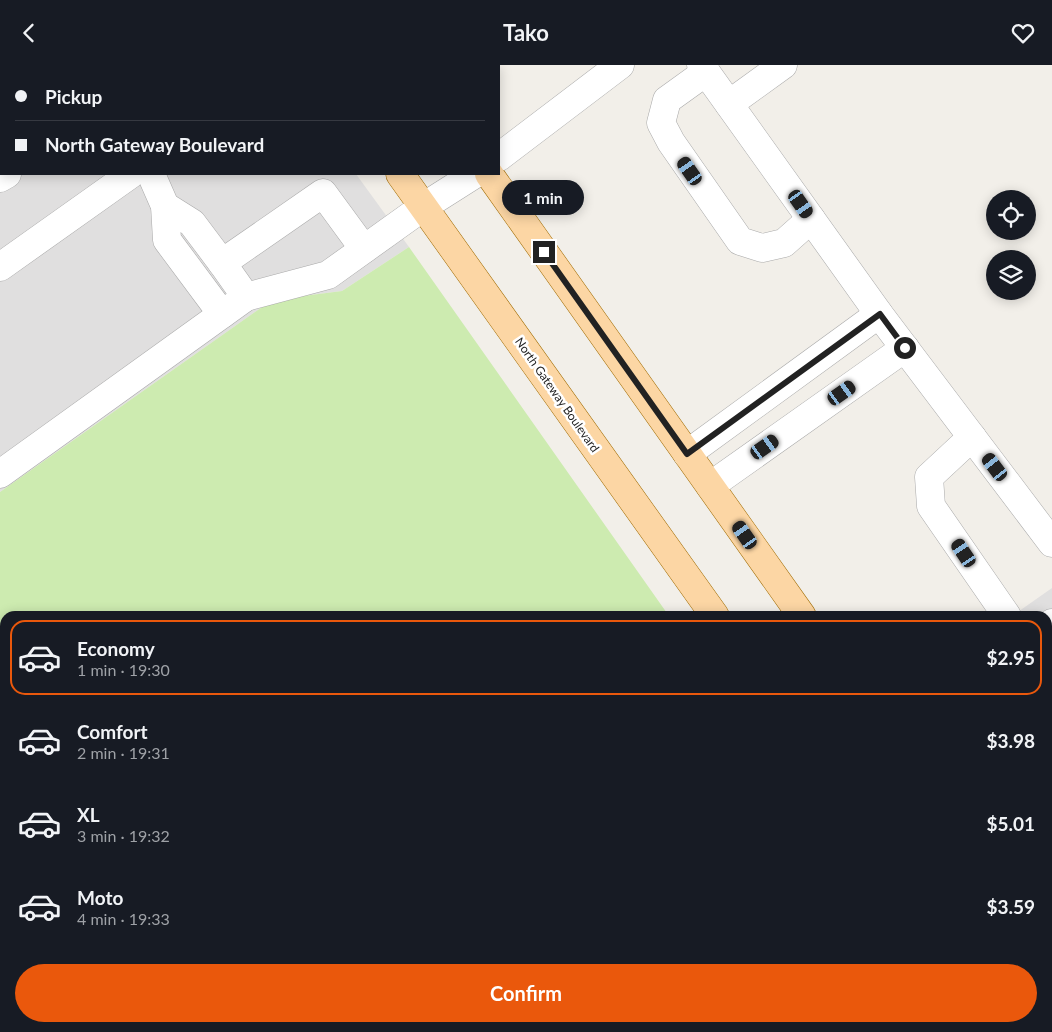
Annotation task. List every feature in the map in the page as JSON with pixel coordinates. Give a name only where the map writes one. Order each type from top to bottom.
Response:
[{"type":"main road","name":"North Gateway Boulevard","points":[[401,175],[711,611]]},
{"type":"main road","points":[[490,175],[798,611]]},
{"type":"street","points":[[500,156],[620,65]]},
{"type":"street","points":[[729,104],[783,65]]},
{"type":"street","points":[[811,219],[784,243],[762,248],[740,241],[671,142],[661,123],[667,100],[703,68],[880,314],[1052,543]]},
{"type":"street","points":[[0,267],[130,175]]},
{"type":"street","points":[[151,175],[165,206],[167,239],[222,314]]},
{"type":"street","points":[[0,474],[246,297],[328,275],[423,207],[473,175]]},
{"type":"street","points":[[187,267],[216,255],[323,193],[364,249]]},
{"type":"street","points":[[165,206],[192,223],[246,297]]},
{"type":"street","points":[[687,454],[880,314]]},
{"type":"street","points":[[710,486],[905,348]]},
{"type":"street","points":[[756,404],[779,437]]},
{"type":"street","points":[[972,437],[929,477],[931,506],[1004,611]]},
{"type":"shaded area","points":[[0,175],[357,175],[409,247],[342,291],[272,300],[0,492]]},
{"type":"shaded area","points":[[1052,588],[1052,611],[1019,611]]},
{"type":"green space","points":[[409,247],[665,611],[0,611],[0,492],[272,300],[342,291]]},
{"type":"route","points":[[544,252],[687,454],[880,314],[905,348]]}]
